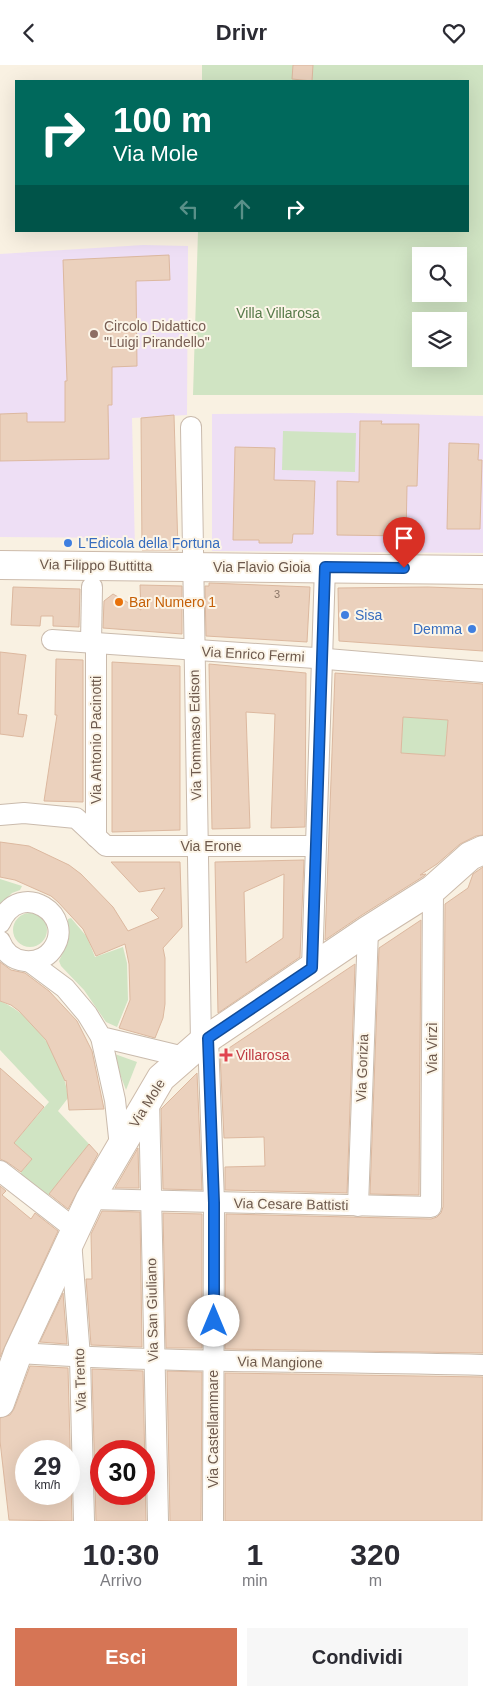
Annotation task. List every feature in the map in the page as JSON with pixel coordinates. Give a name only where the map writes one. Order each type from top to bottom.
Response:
[{"type":"street","name":"Via Tommaso Edison","points":[[190,427],[197,846],[198,1046]]},
{"type":"street","name":"Via Filippo Buttitta","points":[[0,565],[192,566]]},
{"type":"street","name":"Via Flavio Gioia","points":[[192,566],[483,570]]},
{"type":"street","points":[[312,968],[325,567]]},
{"type":"street","name":"Via Antonio Pacinotti","points":[[92,587],[101,841]]},
{"type":"street","name":"Via Enrico Fermi","points":[[52,640],[483,672]]},
{"type":"street","points":[[0,815],[24,813],[76,817],[101,841]]},
{"type":"street","name":"Via Erone","points":[[101,841],[197,846],[316,846]]},
{"type":"street","name":"Via Mole","points":[[0,1403],[11,1356],[74,1235],[90,1199],[161,1078],[198,1046],[368,930],[433,889],[470,856],[483,849]]},
{"type":"street","name":"Via Virzì","points":[[431,1207],[433,889]]},
{"type":"street","points":[[0,923],[10,908],[18,903],[28,901],[38,903],[47,908],[54,916],[58,925],[58,936],[55,946],[49,954],[30,962],[12,957],[5,951],[0,941]]},
{"type":"street","name":"Via Gorizia","points":[[358,1206],[368,930]]},
{"type":"street","points":[[30,962],[65,988],[87,1014],[101,1037],[115,1100],[120,1147]]},
{"type":"street","points":[[101,1037],[198,1046]]},
{"type":"street","name":"Via Castellammare","points":[[198,1046],[214,1203],[213,1521]]},
{"type":"street","name":"Via San Giuliano","points":[[148,1099],[158,1521]]},
{"type":"street","points":[[0,1171],[74,1235]]},
{"type":"street","name":"Via Cesare Battisti","points":[[90,1199],[431,1207]]},
{"type":"street","name":"Via Trento","points":[[74,1235],[80,1357],[84,1521]]},
{"type":"street","name":"Via Mangione","points":[[11,1356],[483,1365]]},
{"type":"shaded area","name":"Circolo Didattico \"Luigi Pirandello\"","points":[[143,245],[188,246],[187,415],[132,418],[135,550],[125,549],[122,538],[0,537],[0,254]]},
{"type":"shaded area","points":[[350,413],[483,416],[483,553],[212,551],[212,414]]},
{"type":"green space","name":"Villa Villarosa","points":[[202,65],[483,65],[483,395],[193,395],[198,232],[469,232],[469,80],[202,80]]},
{"type":"green space","points":[[283,431],[356,433],[355,472],[282,470]]},
{"type":"green space","points":[[403,717],[448,720],[445,757],[401,753]]},
{"type":"green space","points":[[0,879],[22,886],[20,890],[12,893],[0,905]]},
{"type":"green space","points":[[30,913],[37,914],[42,918],[46,923],[46,937],[42,942],[37,946],[30,947],[23,946],[18,942],[14,937],[13,930],[14,923],[18,918],[23,914]]},
{"type":"green space","points":[[71,918],[87,937],[95,957],[123,947],[127,963],[128,1000],[117,1027],[106,1022],[84,990],[61,966],[59,961],[68,942],[68,919]]},
{"type":"green space","points":[[0,1001],[25,1017],[46,1041],[61,1069],[68,1098],[58,1111],[89,1144],[47,1197],[19,1175],[32,1159],[14,1143],[49,1102],[0,1050]]},
{"type":"green space","points":[[112,1053],[137,1062],[126,1090]]},
{"type":"building","points":[[293,65],[313,65],[312,80],[292,79]]},
{"type":"building","points":[[169,255],[170,280],[136,281],[137,366],[112,367],[112,405],[108,405],[109,459],[0,461],[0,414],[27,413],[27,422],[65,422],[65,381],[67,381],[63,260]]},
{"type":"building","points":[[174,415],[178,550],[142,550],[141,418]]},
{"type":"building","points":[[360,421],[382,421],[381,424],[419,424],[417,486],[407,486],[406,536],[337,535],[337,481],[359,482]]},
{"type":"building","points":[[449,443],[479,444],[478,460],[482,460],[480,529],[447,529]]},
{"type":"building","points":[[235,447],[275,448],[274,480],[315,481],[313,534],[293,534],[292,543],[259,543],[259,540],[233,540]]},
{"type":"building","points":[[209,583],[310,587],[307,642],[206,636],[205,586],[209,586]]},
{"type":"building","points":[[140,585],[182,586],[182,634],[103,628],[104,601],[113,594],[141,610]]},
{"type":"building","points":[[13,587],[80,589],[79,627],[53,626],[53,616],[41,616],[40,626],[11,625]]},
{"type":"building","points":[[428,587],[483,589],[483,651],[339,641],[338,588]]},
{"type":"building","points":[[0,652],[26,655],[18,714],[27,715],[23,737],[0,734]]},
{"type":"building","points":[[56,659],[83,660],[83,802],[44,801],[57,715],[55,715]]},
{"type":"building","points":[[112,662],[180,666],[180,830],[112,832]]},
{"type":"building","points":[[209,664],[306,673],[305,827],[271,828],[275,714],[246,712],[250,828],[212,829]]},
{"type":"building","points":[[335,673],[483,684],[483,835],[476,836],[460,844],[437,864],[420,875],[426,874],[424,876],[325,940]],"holes":[[[403,717],[448,720],[445,756],[401,753]]]},
{"type":"building","points":[[0,842],[29,846],[69,865],[81,874],[113,907],[128,931],[159,918],[151,910],[165,888],[139,892],[111,862],[180,862],[182,927],[163,948],[165,958],[165,1004],[163,1018],[155,1038],[119,1028],[130,1000],[129,964],[125,944],[96,956],[83,929],[51,896],[15,880],[0,877]]},
{"type":"building","points":[[304,860],[300,957],[218,1013],[215,862]],"holes":[[[284,874],[283,938],[246,963],[244,892]]]},
{"type":"building","points":[[483,867],[483,1353],[225,1349],[226,1214],[431,1219],[441,1213],[443,1207],[445,904],[468,888],[473,874]]},
{"type":"building","points":[[421,920],[419,1195],[370,1194],[379,948]]},
{"type":"building","points":[[0,962],[11,970],[25,973],[49,991],[77,1021],[92,1051],[104,1109],[69,1110],[66,1080],[46,1040],[19,1011],[11,1005],[0,1001]]},
{"type":"building","points":[[355,964],[347,1193],[225,1190],[225,1167],[265,1166],[264,1137],[224,1138],[220,1054]]},
{"type":"building","points":[[0,1068],[44,1107],[14,1143],[32,1159],[21,1172],[0,1159]]},
{"type":"building","points":[[197,1073],[202,1190],[163,1189],[161,1109]]},
{"type":"building","points":[[89,1144],[98,1154],[68,1209],[49,1194]]},
{"type":"building","points":[[138,1148],[139,1188],[115,1188]]},
{"type":"building","points":[[0,1186],[6,1191],[2,1195],[31,1219],[35,1213],[58,1231],[0,1357]]},
{"type":"building","points":[[102,1211],[140,1212],[142,1347],[91,1345],[86,1279],[92,1279],[91,1234]]},
{"type":"building","points":[[163,1213],[202,1214],[202,1348],[166,1348]]},
{"type":"building","points":[[63,1293],[67,1344],[40,1342]]},
{"type":"building","points":[[30,1366],[68,1368],[70,1440],[15,1440],[15,1505],[72,1505],[72,1521],[9,1520],[0,1441],[0,1418],[10,1415]]},
{"type":"building","points":[[92,1369],[143,1371],[144,1440],[94,1440]]},
{"type":"building","points":[[167,1371],[202,1372],[201,1521],[170,1521]]},
{"type":"building","points":[[225,1373],[483,1377],[482,1521],[225,1521]]},
{"type":"building","points":[[96,1505],[146,1505],[146,1521],[96,1521]]},
{"type":"place","name":"Circolo Didattico \"Luigi Pirandello\"","points":[[94,334]]},
{"type":"place","name":"L'Edicola della Fortuna","points":[[68,543]]},
{"type":"place","name":"Bar Numero 1","points":[[119,602]]},
{"type":"place","name":"Sisa","points":[[345,615]]},
{"type":"place","name":"Demma","points":[[472,629]]},
{"type":"place","name":"Villarosa","points":[[226,1055]]},
{"type":"route","points":[[214,1321],[214,1203],[208,1038],[312,968],[325,567],[404,568]]}]
